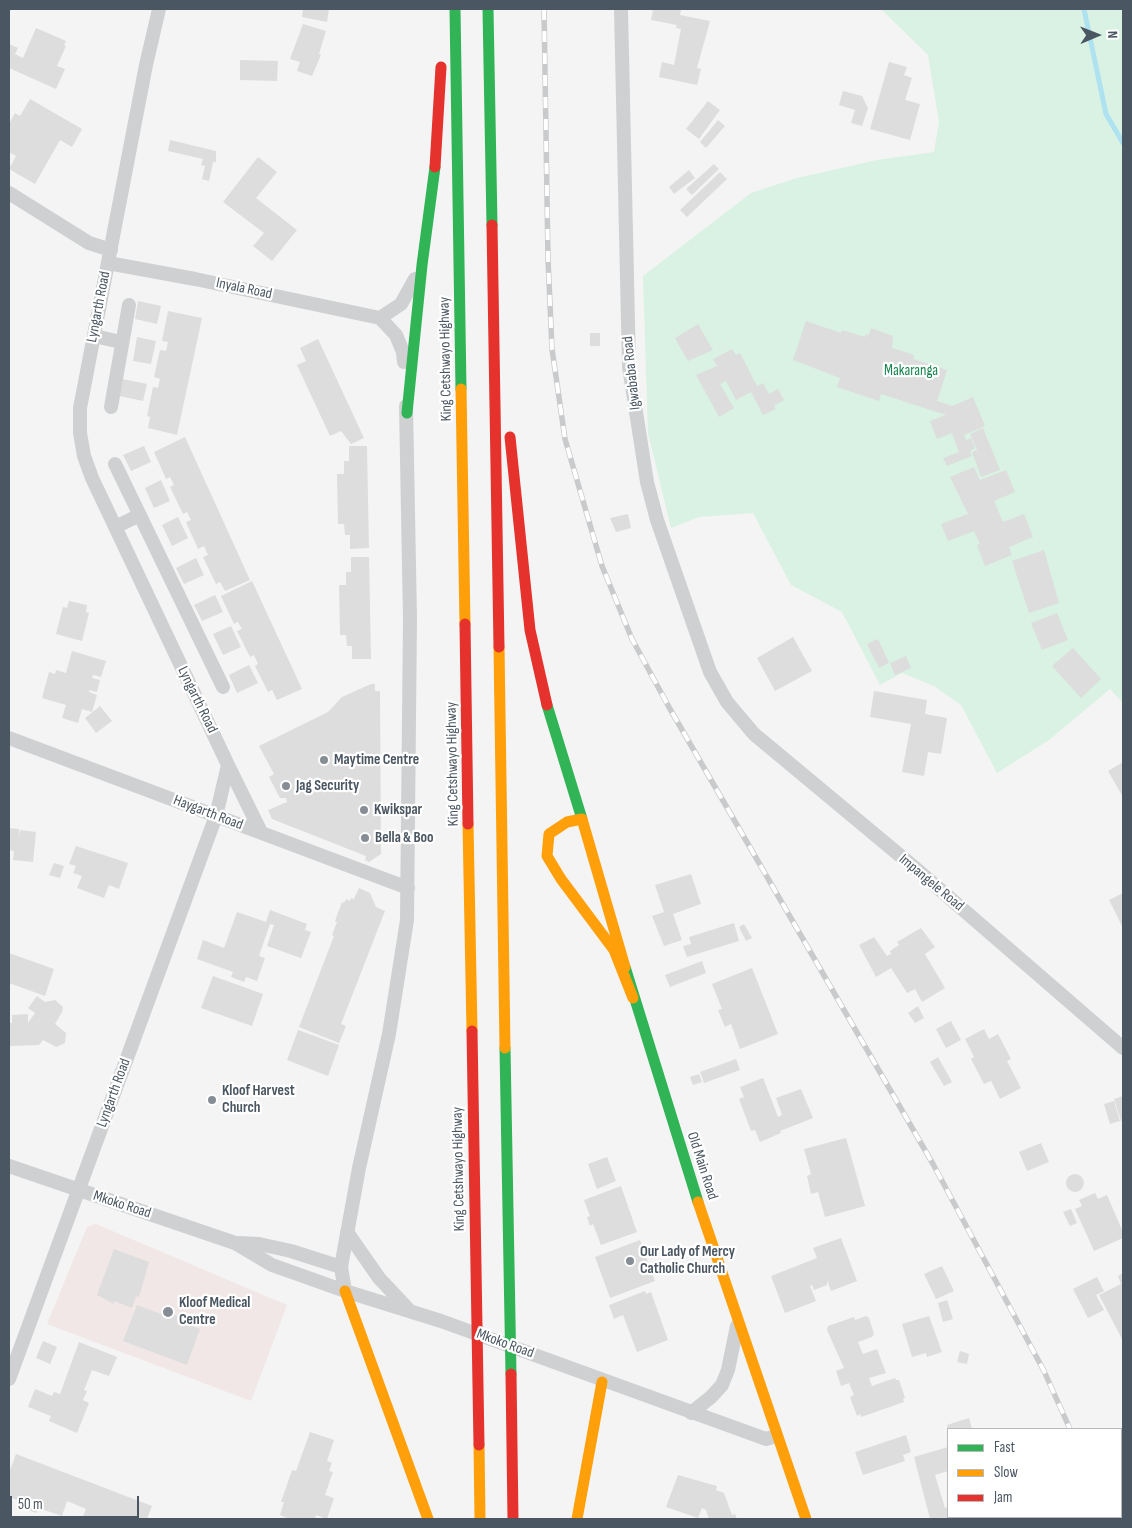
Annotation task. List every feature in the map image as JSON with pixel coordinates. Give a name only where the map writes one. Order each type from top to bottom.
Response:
[{"type":"main road","name":"King Cetshwayo Highway","points":[[455,9],[480,1519]]},
{"type":"main road","points":[[488,9],[512,1519]]},
{"type":"main road","points":[[406,413],[422,265],[437,153],[441,57]]},
{"type":"main road","name":"Old Main Road","points":[[492,248],[531,639],[548,710],[582,819],[633,998],[738,1326],[806,1519]]},
{"type":"main road","points":[[582,819],[559,825],[551,832],[547,841],[547,856],[560,878],[614,950],[633,998]]},
{"type":"main road","points":[[344,1291],[428,1519]]},
{"type":"main road","points":[[577,1519],[602,1382]]},
{"type":"street","name":"Lyngarth Road","points":[[9,1379],[80,1191],[216,816],[228,765],[86,462],[80,433],[80,408],[146,65],[159,9]]},
{"type":"street","name":"Igwababa Road","points":[[621,9],[627,334],[645,474],[657,520],[696,638],[710,672],[739,718]]},
{"type":"street","name":"Inyala Road","points":[[9,193],[110,257],[195,279],[380,318]]},
{"type":"street","points":[[344,1291],[341,1267],[401,965],[407,920],[410,618],[406,413],[403,352],[396,334],[380,318],[401,304],[422,265]]},
{"type":"street","points":[[111,408],[121,342],[129,306]]},
{"type":"street","points":[[94,336],[121,342]]},
{"type":"street","points":[[115,464],[223,688]]},
{"type":"street","points":[[115,527],[140,515]]},
{"type":"street","name":"Impangele Road","points":[[739,718],[773,751],[916,868],[1123,1048]]},
{"type":"street","name":"Haygarth Road","points":[[9,738],[408,888]]},
{"type":"street","points":[[228,765],[261,832]]},
{"type":"street","name":"Mkoko Road","points":[[9,1166],[235,1243],[272,1265],[344,1291],[441,1321],[547,1359],[602,1382],[766,1439],[776,1436]]},
{"type":"street","points":[[347,1232],[379,1278],[410,1312]]},
{"type":"street","name":"Mkoko Road","points":[[235,1243],[259,1244],[292,1251],[341,1267]]},
{"type":"street","points":[[691,1413],[712,1397],[722,1385],[728,1370],[738,1326]]},
{"type":"shaded area","name":"Kloof Medical Centre","points":[[96,1224],[287,1305],[251,1401],[47,1324],[87,1227]]},
{"type":"green space","name":"Makaranga","points":[[881,9],[1123,9],[1123,703],[1110,689],[1049,740],[997,773],[961,705],[934,686],[902,673],[880,685],[842,612],[791,585],[753,513],[699,517],[671,528],[648,433],[643,276],[751,193],[797,178],[877,160],[934,152],[939,122],[928,55]]},
{"type":"building","points":[[303,9],[329,9],[327,22],[302,17]]},
{"type":"building","points":[[653,9],[681,9],[680,15],[710,21],[697,68],[701,69],[697,85],[659,77],[662,62],[674,65],[681,29],[676,28],[677,25],[651,20]]},
{"type":"building","points":[[303,24],[326,31],[319,54],[321,55],[312,76],[297,71],[300,62],[290,59]]},
{"type":"building","points":[[36,28],[66,41],[64,45],[66,46],[57,66],[65,69],[56,89],[9,68],[9,44],[18,48],[15,54],[23,58]]},
{"type":"building","points":[[240,60],[278,61],[277,81],[240,80]]},
{"type":"building","points":[[889,62],[907,67],[904,75],[912,78],[905,100],[920,104],[910,140],[870,129]]},
{"type":"building","points":[[843,91],[862,96],[868,108],[862,126],[851,123],[855,110],[839,105]]},
{"type":"building","points":[[30,99],[82,129],[72,147],[60,140],[35,184],[9,169],[16,156],[9,152],[9,124],[15,113],[20,116]]},
{"type":"building","points":[[708,101],[720,110],[699,139],[686,129]]},
{"type":"building","points":[[718,120],[725,126],[706,148],[700,142]]},
{"type":"building","points":[[170,140],[216,151],[216,162],[213,162],[209,181],[202,179],[205,166],[201,165],[203,159],[168,151]]},
{"type":"building","points":[[258,157],[277,172],[256,198],[297,230],[272,261],[253,246],[264,233],[223,202]]},
{"type":"building","points":[[714,164],[719,169],[692,195],[686,189]]},
{"type":"building","points":[[689,170],[695,178],[674,194],[669,187]]},
{"type":"building","points":[[720,172],[727,179],[687,217],[680,210]]},
{"type":"building","points":[[138,301],[161,306],[157,324],[135,319]]},
{"type":"building","points":[[168,311],[202,318],[177,435],[148,428],[150,417],[147,416],[153,387],[158,388],[160,379],[154,377],[160,350],[166,351],[168,342],[162,341]]},
{"type":"building","points":[[806,321],[841,333],[842,330],[865,337],[866,334],[869,335],[871,328],[893,336],[892,348],[914,355],[913,359],[947,370],[937,401],[952,406],[973,397],[985,426],[964,435],[966,440],[971,438],[975,448],[970,451],[972,456],[947,466],[943,458],[959,452],[952,433],[937,439],[930,421],[946,415],[881,394],[879,401],[837,387],[840,378],[793,360]]},
{"type":"building","points":[[698,324],[713,350],[688,361],[675,338]]},
{"type":"building","points":[[590,333],[600,333],[600,346],[590,346]]},
{"type":"building","points":[[137,337],[156,341],[151,364],[133,361]]},
{"type":"building","points":[[318,339],[364,438],[351,444],[341,431],[330,436],[297,365],[306,361],[300,348]]},
{"type":"building","points":[[732,349],[736,355],[740,353],[757,386],[763,383],[769,394],[778,389],[784,400],[774,406],[776,409],[763,415],[751,392],[736,400],[726,381],[720,384],[734,408],[719,417],[696,375],[717,366],[713,359]]},
{"type":"building","points":[[122,379],[147,384],[143,401],[119,396]]},
{"type":"building","points":[[983,428],[1000,470],[981,477],[972,452],[977,450],[970,434]]},
{"type":"building","points":[[185,437],[250,580],[225,591],[220,582],[216,584],[203,557],[208,555],[204,546],[198,549],[186,522],[191,520],[187,512],[183,514],[170,487],[174,485],[170,477],[166,479],[154,452]]},
{"type":"building","points":[[144,446],[151,462],[131,471],[123,455]]},
{"type":"building","points":[[349,446],[367,446],[369,548],[350,549],[350,535],[345,535],[344,524],[338,524],[337,474],[344,474],[344,461],[349,461]]},
{"type":"building","points":[[974,467],[980,480],[1006,470],[1015,492],[994,501],[1003,522],[1024,514],[1033,537],[1009,547],[1012,555],[985,566],[977,545],[980,544],[974,531],[948,541],[941,524],[968,514],[950,477]]},
{"type":"building","points":[[161,480],[170,501],[154,508],[145,488]]},
{"type":"building","points":[[628,514],[631,528],[616,532],[610,518]]},
{"type":"building","points":[[178,517],[188,538],[172,546],[162,525]]},
{"type":"building","points":[[1044,550],[1059,603],[1029,613],[1012,561]]},
{"type":"building","points":[[351,557],[369,557],[371,659],[352,659],[352,646],[347,646],[346,635],[340,635],[339,585],[346,585],[346,572],[351,572]]},
{"type":"building","points":[[196,558],[204,575],[184,584],[176,568]]},
{"type":"building","points":[[252,581],[302,689],[277,700],[272,690],[268,692],[255,666],[258,664],[254,655],[250,657],[237,631],[242,629],[238,622],[234,624],[221,596]]},
{"type":"building","points":[[215,595],[223,612],[202,621],[194,605]]},
{"type":"building","points":[[69,601],[87,605],[86,612],[89,613],[82,641],[56,634],[63,607],[67,608]]},
{"type":"building","points":[[1057,613],[1068,640],[1042,650],[1031,623]]},
{"type":"building","points":[[231,626],[241,647],[223,655],[213,634]]},
{"type":"building","points":[[793,637],[812,671],[775,691],[757,658]]},
{"type":"building","points":[[878,639],[889,663],[879,668],[867,644]]},
{"type":"building","points":[[1073,648],[1101,679],[1081,698],[1052,666]]},
{"type":"building","points":[[72,651],[106,661],[101,677],[93,675],[92,678],[100,680],[97,692],[89,690],[89,692],[97,695],[92,712],[82,709],[78,723],[62,718],[66,705],[42,698],[49,672],[55,674],[56,670],[66,673]]},
{"type":"building","points":[[906,656],[911,668],[895,675],[890,663]]},
{"type":"building","points":[[249,665],[258,683],[237,693],[229,675]]},
{"type":"building","name":"Maytime Centre","points":[[375,684],[375,691],[380,691],[381,854],[369,862],[365,860],[366,856],[272,819],[268,810],[287,802],[286,798],[280,798],[269,777],[274,774],[259,746],[328,712],[342,697]]},
{"type":"building","points":[[874,691],[927,700],[925,714],[947,718],[941,754],[928,752],[924,776],[902,772],[911,724],[870,717]]},
{"type":"building","points":[[100,706],[112,721],[96,733],[85,718]]},
{"type":"building","points":[[1123,762],[1123,797],[1108,771]]},
{"type":"building","points":[[9,828],[19,829],[19,837],[20,830],[36,832],[33,862],[13,860],[14,851],[9,850]]},
{"type":"building","points":[[76,846],[128,863],[119,889],[109,885],[104,898],[77,888],[82,876],[73,873],[76,866],[69,864]]},
{"type":"building","points":[[54,863],[64,866],[60,878],[49,875]]},
{"type":"building","points":[[691,874],[701,904],[673,914],[682,940],[664,946],[652,916],[664,912],[655,885]]},
{"type":"building","points":[[359,888],[370,893],[376,907],[385,911],[341,1024],[346,1026],[339,1043],[299,1027],[334,936],[332,935],[337,922],[335,921],[342,902],[344,903],[346,899],[350,901],[351,898],[354,899]]},
{"type":"building","points":[[1123,893],[1123,928],[1109,900]]},
{"type":"building","points":[[270,910],[307,924],[305,930],[311,932],[301,958],[267,946],[274,925],[270,924],[259,956],[265,958],[257,981],[246,977],[244,982],[231,977],[233,972],[197,959],[203,940],[224,948],[237,912],[266,922]]},
{"type":"building","points":[[734,923],[739,941],[687,957],[683,946],[691,944],[689,937]]},
{"type":"building","points":[[744,924],[752,938],[746,941],[739,927]]},
{"type":"building","points":[[921,928],[935,947],[925,954],[945,988],[922,1002],[915,989],[907,993],[891,968],[876,977],[859,945],[874,937],[887,956],[891,954],[890,951],[899,945],[897,942]]},
{"type":"building","points":[[9,953],[54,969],[45,996],[9,983]]},
{"type":"building","points":[[702,961],[706,973],[670,987],[665,975]]},
{"type":"building","points":[[752,968],[778,1034],[740,1049],[731,1024],[725,1027],[718,1010],[722,1009],[712,984]]},
{"type":"building","points":[[213,976],[263,994],[252,1026],[201,1008]]},
{"type":"building","points":[[37,996],[45,1002],[55,1000],[63,1007],[55,1024],[66,1033],[65,1043],[56,1047],[43,1040],[39,1045],[9,1046],[9,1023],[12,1023],[12,1015],[28,1014],[28,1023],[35,1013],[28,1008]]},
{"type":"building","points":[[918,1006],[924,1018],[915,1023],[908,1013]]},
{"type":"building","points":[[951,1021],[961,1040],[946,1048],[936,1029]]},
{"type":"building","points":[[984,1029],[989,1039],[998,1034],[1011,1059],[1007,1061],[1021,1088],[1000,1099],[991,1081],[984,1084],[971,1059],[974,1057],[965,1039]]},
{"type":"building","points":[[298,1030],[339,1045],[328,1076],[287,1060]]},
{"type":"building","points":[[938,1057],[952,1082],[944,1086],[930,1062]]},
{"type":"building","points":[[736,1059],[740,1070],[704,1083],[700,1072]]},
{"type":"building","points":[[699,1074],[702,1082],[693,1085],[690,1077]]},
{"type":"building","points":[[763,1078],[778,1117],[782,1115],[776,1098],[801,1089],[813,1118],[780,1131],[781,1133],[760,1142],[755,1130],[751,1131],[739,1099],[744,1097],[740,1087]]},
{"type":"building","points":[[1123,1096],[1123,1121],[1121,1121],[1114,1099]]},
{"type":"building","points":[[1114,1101],[1120,1121],[1110,1124],[1104,1104]]},
{"type":"building","points":[[846,1138],[865,1206],[825,1217],[818,1192],[811,1194],[807,1176],[811,1174],[804,1149]]},
{"type":"building","points":[[1041,1143],[1049,1162],[1027,1171],[1019,1152]]},
{"type":"building","points":[[607,1157],[616,1181],[597,1189],[588,1164]]},
{"type":"building","points":[[1075,1174],[1081,1177],[1084,1183],[1081,1189],[1075,1192],[1069,1189],[1066,1183],[1069,1177]]},
{"type":"building","points":[[621,1186],[637,1232],[601,1245],[593,1224],[590,1226],[587,1217],[590,1216],[584,1200]]},
{"type":"building","points":[[1095,1193],[1098,1199],[1107,1195],[1123,1232],[1123,1238],[1094,1251],[1075,1209],[1082,1206],[1079,1200]]},
{"type":"building","points":[[1071,1209],[1077,1223],[1070,1226],[1063,1212]]},
{"type":"building","points":[[841,1238],[857,1281],[831,1291],[827,1280],[827,1285],[814,1290],[812,1285],[810,1286],[816,1301],[785,1313],[771,1276],[817,1258],[813,1248]]},
{"type":"building","points":[[640,1240],[655,1281],[610,1298],[595,1257]]},
{"type":"building","points":[[114,1249],[149,1262],[139,1297],[136,1296],[132,1308],[114,1301],[114,1304],[97,1295]]},
{"type":"building","points":[[942,1266],[954,1291],[936,1299],[924,1274]]},
{"type":"building","points":[[1123,1273],[1123,1341],[1099,1295],[1121,1284],[1118,1276]]},
{"type":"building","points":[[1097,1277],[1104,1291],[1096,1295],[1104,1310],[1088,1318],[1073,1289]]},
{"type":"building","points":[[645,1291],[646,1294],[651,1292],[668,1340],[637,1352],[623,1315],[614,1319],[609,1305]]},
{"type":"building","points":[[947,1300],[953,1319],[943,1322],[938,1303]]},
{"type":"building","points":[[137,1305],[161,1314],[162,1310],[178,1316],[177,1320],[200,1329],[187,1365],[123,1341]]},
{"type":"building","points":[[866,1316],[869,1318],[874,1334],[872,1337],[858,1342],[863,1354],[877,1349],[886,1373],[869,1378],[872,1386],[895,1378],[899,1380],[905,1398],[903,1399],[904,1402],[861,1417],[860,1414],[857,1416],[850,1397],[854,1395],[849,1383],[841,1386],[836,1371],[844,1368],[827,1330],[828,1326],[854,1317],[855,1320]]},
{"type":"building","points":[[929,1316],[942,1352],[927,1357],[926,1353],[912,1357],[902,1324]]},
{"type":"building","points":[[43,1341],[57,1347],[50,1364],[36,1358]]},
{"type":"building","points":[[79,1342],[117,1357],[109,1376],[92,1370],[84,1390],[87,1391],[83,1400],[89,1403],[77,1433],[49,1421],[51,1416],[28,1407],[35,1389],[52,1396],[54,1392],[60,1394]]},
{"type":"building","points":[[960,1351],[969,1354],[967,1364],[957,1362]]},
{"type":"building","points":[[969,1418],[972,1428],[948,1428],[947,1425]]},
{"type":"building","points":[[310,1432],[334,1440],[327,1461],[332,1463],[329,1471],[333,1472],[325,1495],[334,1498],[327,1519],[316,1515],[315,1519],[289,1519],[280,1515],[284,1502],[281,1502],[292,1470],[296,1471]]},
{"type":"building","points":[[906,1435],[911,1452],[903,1455],[905,1461],[863,1475],[855,1452]]},
{"type":"building","points":[[947,1447],[947,1471],[935,1475],[945,1508],[947,1507],[947,1518],[949,1518],[930,1519],[914,1457]]},
{"type":"building","points":[[16,1454],[152,1506],[147,1519],[82,1519],[86,1509],[67,1501],[62,1516],[38,1508],[36,1513],[21,1507],[23,1502],[9,1497],[9,1473]]},
{"type":"building","points":[[678,1475],[717,1486],[716,1490],[724,1493],[732,1515],[735,1514],[737,1519],[709,1519],[706,1510],[702,1508],[698,1518],[666,1507]]},
{"type":"waterway","points":[[1084,9],[1106,114],[1123,143]]},
{"type":"railway","points":[[544,9],[548,259],[552,349],[565,439],[602,566],[632,639],[670,709],[933,1164],[1044,1371],[1070,1428]]},
{"type":"traffic: fast","points":[[455,9],[461,389]]},
{"type":"traffic: fast","points":[[488,9],[492,225]]},
{"type":"traffic: fast","points":[[407,413],[422,265],[435,167]]},
{"type":"traffic: fast","points":[[547,705],[582,819]]},
{"type":"traffic: fast","points":[[625,967],[698,1202]]},
{"type":"traffic: fast","points":[[505,1048],[511,1374]]},
{"type":"traffic: slow","points":[[461,389],[465,624]]},
{"type":"traffic: slow","points":[[499,647],[505,1048]]},
{"type":"traffic: slow","points":[[625,967],[582,819],[567,822],[549,834],[547,856],[561,879],[614,950],[633,998]]},
{"type":"traffic: slow","points":[[468,824],[472,1031]]},
{"type":"traffic: slow","points":[[698,1202],[806,1519]]},
{"type":"traffic: slow","points":[[345,1291],[428,1519]]},
{"type":"traffic: slow","points":[[577,1519],[602,1382]]},
{"type":"traffic: slow","points":[[479,1445],[480,1519]]},
{"type":"traffic: jam","points":[[435,167],[441,67]]},
{"type":"traffic: jam","points":[[492,225],[499,647]]},
{"type":"traffic: jam","points":[[510,437],[530,630],[547,705]]},
{"type":"traffic: jam","points":[[465,624],[468,824]]},
{"type":"traffic: jam","points":[[472,1031],[479,1445]]},
{"type":"traffic: jam","points":[[511,1374],[513,1519]]},
{"type":"place","name":"Maytime Centre","points":[[324,760]]},
{"type":"place","name":"Jag Security","points":[[286,786]]},
{"type":"place","name":"Kwikspar","points":[[364,810]]},
{"type":"place","name":"Bella & Boo","points":[[365,838]]},
{"type":"place","name":"Kloof Harvest Church","points":[[212,1100]]},
{"type":"place","name":"Our Lady of Mercy Catholic Church","points":[[630,1261]]},
{"type":"place","name":"Kloof Medical Centre","points":[[168,1312]]}]
